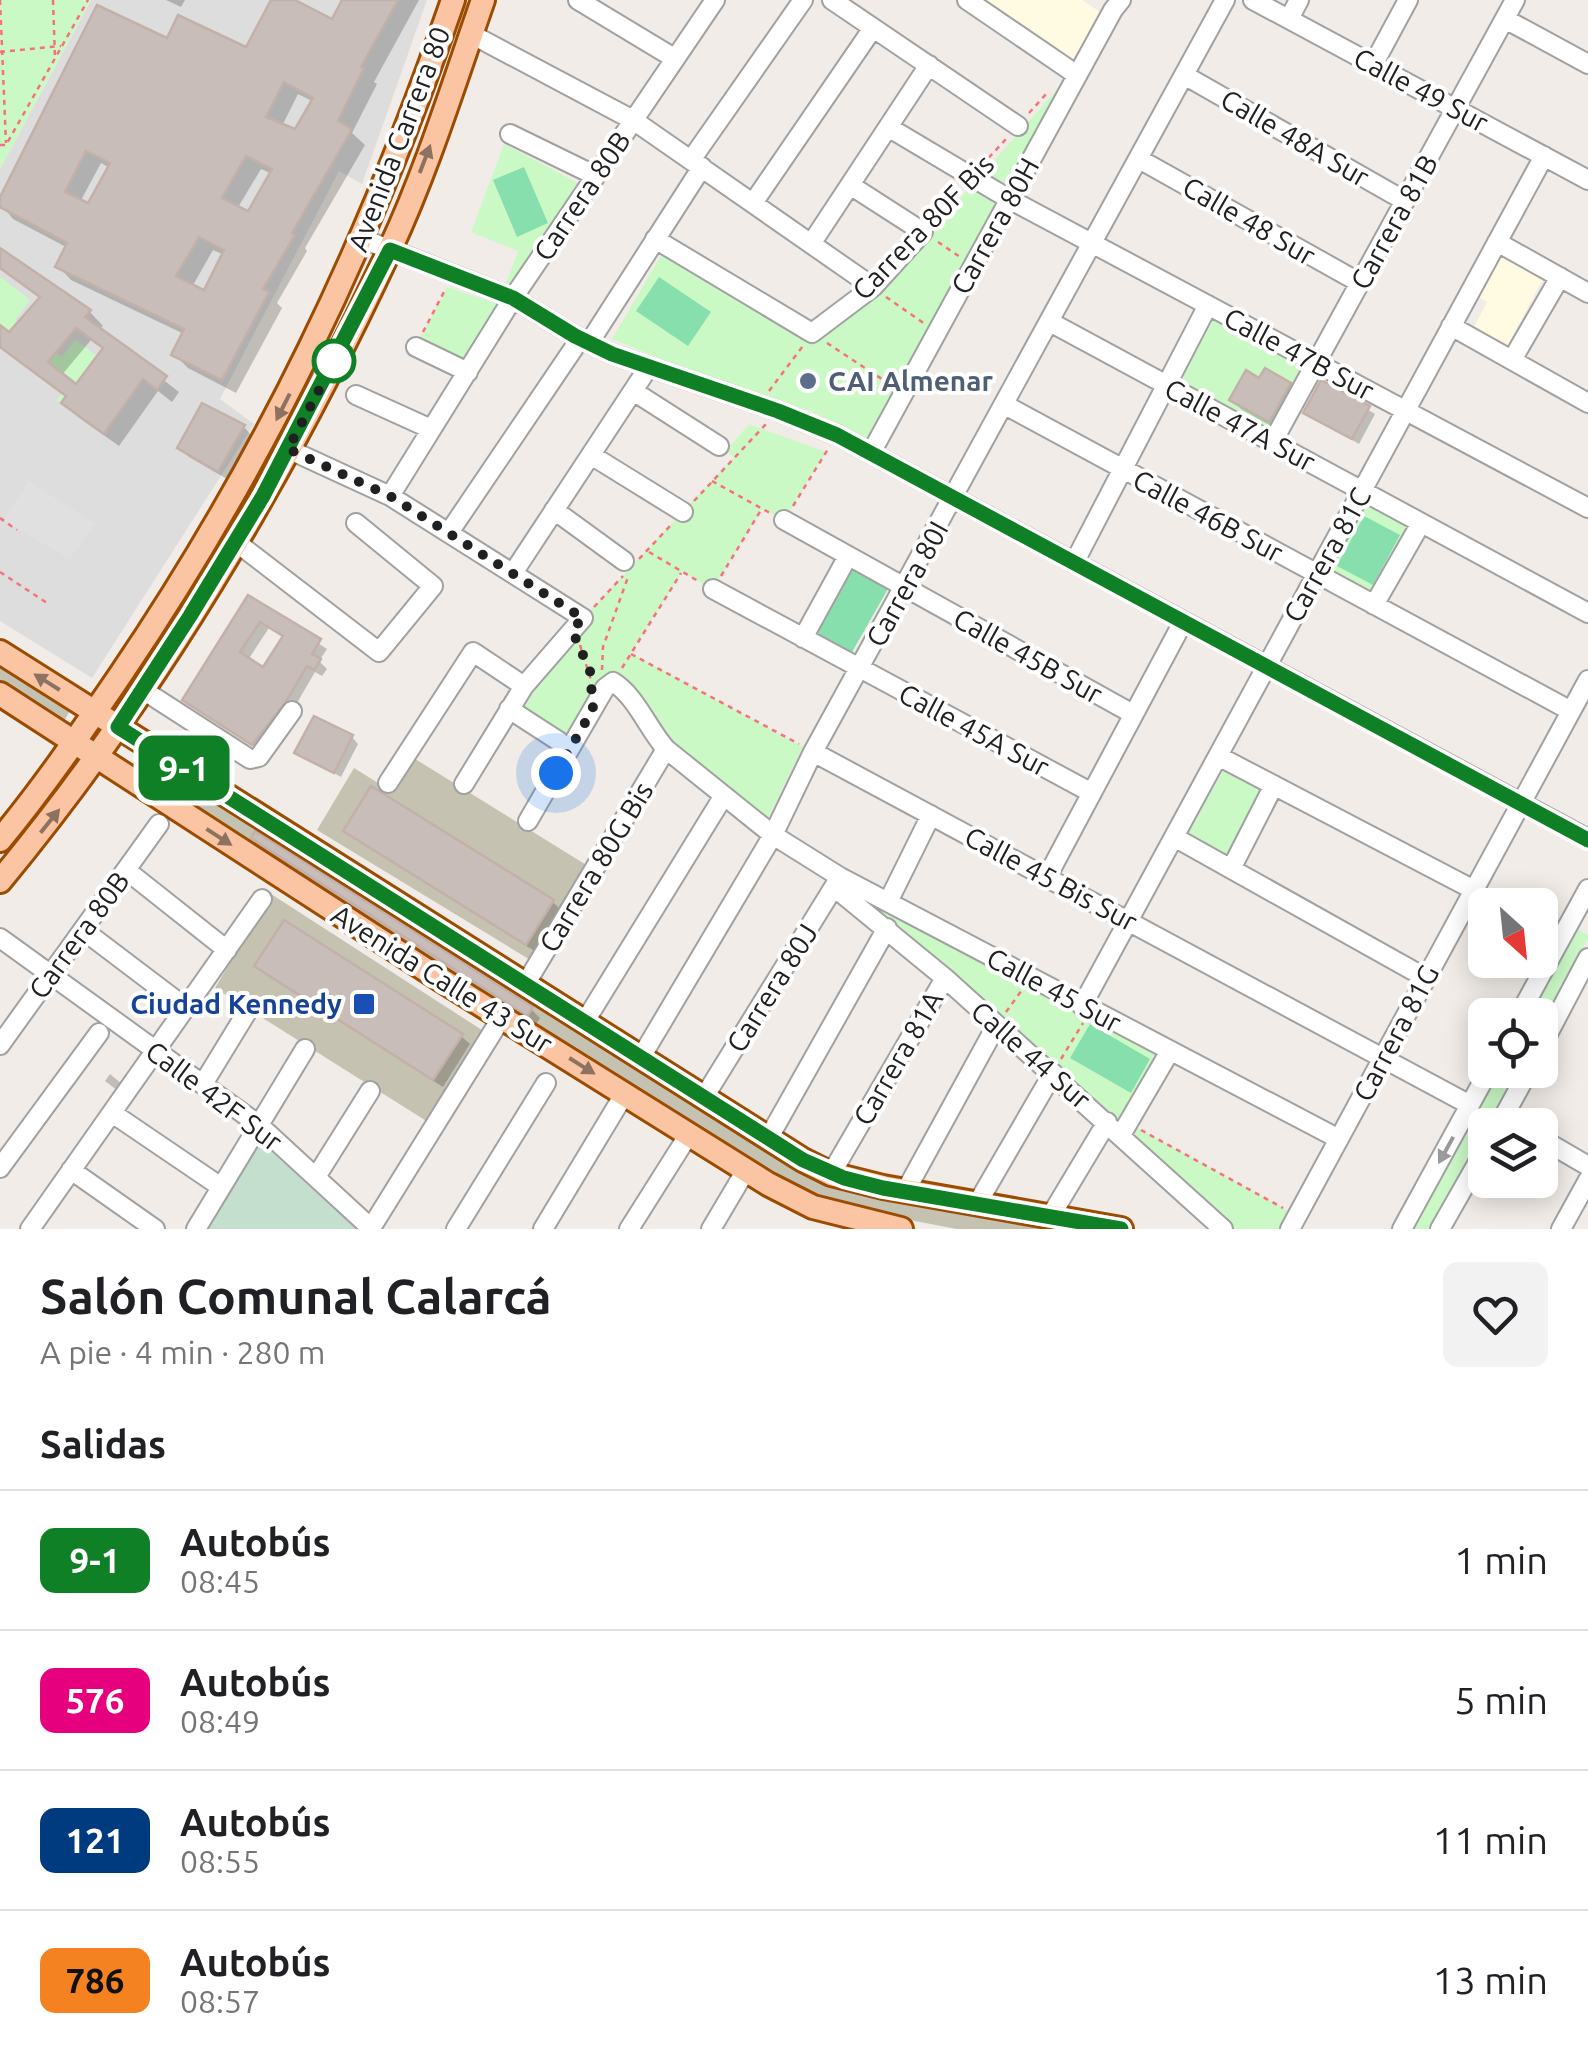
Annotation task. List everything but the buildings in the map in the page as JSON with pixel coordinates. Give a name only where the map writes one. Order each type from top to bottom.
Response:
[{"type":"main road","name":"Avenida Carrera 80","points":[[0,840],[95,712],[188,573],[255,459],[362,239],[453,0]]},
{"type":"main road","name":"Avenida Carrera 80","points":[[0,881],[97,758],[143,690],[236,542],[288,449],[390,250],[483,0]]},
{"type":"main road","name":"Avenida Calle 43 Sur","points":[[0,652],[640,1059],[831,1174],[906,1192],[1122,1229]]},
{"type":"main road","name":"Avenida Calle 43 Sur","points":[[0,694],[746,1170],[813,1208],[901,1229]]},
{"type":"street","points":[[578,0],[674,58]]},
{"type":"street","name":"Carrera 80B","points":[[390,496],[513,298],[714,0]]},
{"type":"street","points":[[450,531],[656,240],[697,164],[804,0]]},
{"type":"street","points":[[833,0],[1018,126]]},
{"type":"street","points":[[966,0],[1073,72]]},
{"type":"street","name":"Carrera 80I","points":[[640,1059],[773,835],[813,752],[1225,0]]},
{"type":"street","name":"Calle 49 Sur","points":[[1253,0],[1588,180]]},
{"type":"street","points":[[1289,19],[1299,0]]},
{"type":"street","points":[[1373,64],[1408,0]]},
{"type":"street","name":"Carrera 81B","points":[[1272,443],[1515,0]]},
{"type":"street","name":"Carrera 80H","points":[[870,453],[1010,199],[1110,3]]},
{"type":"street","points":[[1505,18],[1588,64]]},
{"type":"street","points":[[753,203],[874,28]]},
{"type":"street","points":[[471,34],[634,120],[873,287]]},
{"type":"street","points":[[811,244],[929,65]]},
{"type":"street","name":"Calle 48A Sur","points":[[1184,75],[1405,201]]},
{"type":"street","points":[[888,127],[1010,199]]},
{"type":"street","points":[[510,134],[594,175]]},
{"type":"street","name":"Carrera 81C","points":[[1086,1008],[1128,920],[1544,156]]},
{"type":"street","name":"Calle 48 Sur","points":[[1139,158],[1360,284]]},
{"type":"street","points":[[850,185],[922,232]]},
{"type":"street","name":"Calle 47B Sur","points":[[1010,199],[1588,508]]},
{"type":"street","name":"Carrera 80F Bis","points":[[812,333],[873,287],[922,232]]},
{"type":"street","points":[[362,239],[513,298],[585,341],[648,368],[759,404],[837,435],[1588,840]]},
{"type":"street","points":[[656,240],[812,333]]},
{"type":"street","points":[[1497,242],[1588,293]]},
{"type":"street","points":[[1512,360],[1560,277]]},
{"type":"street","points":[[1074,563],[1208,305]]},
{"type":"street","name":"Calle 47A Sur","points":[[1050,322],[1588,613]]},
{"type":"street","points":[[1451,326],[1588,403]]},
{"type":"street","points":[[416,346],[468,372]]},
{"type":"street","points":[[513,573],[648,368]]},
{"type":"street","points":[[633,391],[719,446]]},
{"type":"street","points":[[356,394],[431,429]]},
{"type":"street","name":"Calle 46B Sur","points":[[1005,404],[1571,712]]},
{"type":"street","points":[[288,449],[390,496],[450,531],[513,573],[578,624],[524,686],[464,784]]},
{"type":"street","points":[[591,455],[683,512]]},
{"type":"street","points":[[554,510],[628,564]]},
{"type":"street","name":"Calle 45B Sur","points":[[784,520],[1134,714]]},
{"type":"street","points":[[236,542],[379,652],[433,586],[356,523]]},
{"type":"street","points":[[1374,605],[1421,523]]},
{"type":"street","points":[[803,638],[848,556]]},
{"type":"street","name":"Calle 45A Sur","points":[[713,589],[1092,793]]},
{"type":"street","points":[[1046,877],[1182,622]]},
{"type":"street","points":[[388,783],[473,652],[524,686]]},
{"type":"street","name":"Carrera 81G","points":[[1475,888],[1588,680]]},
{"type":"street","points":[[528,822],[609,685]]},
{"type":"street","name":"Calle 45 Sur","points":[[609,685],[628,694],[666,749],[837,882],[888,902],[1339,1139]]},
{"type":"street","points":[[143,690],[250,759],[259,757],[292,711]]},
{"type":"street","points":[[510,710],[560,742]]},
{"type":"street","name":"Carrera 80G Bis","points":[[526,985],[666,749]]},
{"type":"street","name":"Calle 45 Bis Sur","points":[[813,752],[1470,1105]]},
{"type":"street","points":[[1218,756],[1470,888]]},
{"type":"street","points":[[1231,868],[1274,785]]},
{"type":"street","points":[[584,1023],[723,797]]},
{"type":"street","points":[[888,902],[932,816]]},
{"type":"street","name":"Carrera 80B","points":[[0,1045],[159,824]]},
{"type":"street","points":[[1174,837],[1426,978]]},
{"type":"street","points":[[126,870],[227,950]]},
{"type":"street","name":"Calle 44 Sur","points":[[837,882],[996,1026],[1118,1126],[1223,1229]]},
{"type":"street","name":"Carrera 80J","points":[[704,1099],[837,882]]},
{"type":"street","points":[[1528,998],[1588,889]]},
{"type":"street","points":[[30,1229],[262,900]]},
{"type":"street","name":"Carrera 81G","points":[[1293,1222],[1468,901]]},
{"type":"street","points":[[768,1139],[887,928]]},
{"type":"street","points":[[83,930],[186,1008]]},
{"type":"street","name":"Calle 42F Sur","points":[[0,938],[259,1125],[371,1228]]},
{"type":"street","points":[[1558,1014],[1588,958]]},
{"type":"street","name":"Carrera 81A","points":[[831,1174],[945,978]]},
{"type":"street","points":[[202,1084],[247,1012]]},
{"type":"street","points":[[371,1228],[502,1017]]},
{"type":"street","points":[[906,1192],[996,1026]]},
{"type":"street","points":[[0,1168],[99,1033]]},
{"type":"street","points":[[196,1229],[305,1049]]},
{"type":"street","points":[[1050,1217],[1170,1052]]},
{"type":"street","points":[[977,1204],[1053,1073]]},
{"type":"street","points":[[456,1229],[546,1083]]},
{"type":"street","points":[[1402,1229],[1479,1088]]},
{"type":"street","points":[[316,1178],[370,1091]]},
{"type":"street","points":[[543,1229],[625,1093]]},
{"type":"street","points":[[112,1113],[221,1187]]},
{"type":"street","points":[[629,1229],[688,1134]]},
{"type":"street","points":[[1558,1148],[1588,1166]]},
{"type":"street","points":[[71,1170],[156,1229]]},
{"type":"street","points":[[711,1229],[746,1170]]},
{"type":"street","points":[[1440,1229],[1468,1180]]},
{"type":"street","points":[[1561,1229],[1588,1180]]},
{"type":"path","points":[[0,0],[6,145]]},
{"type":"path","points":[[52,0],[55,59]]},
{"type":"path","points":[[6,145],[88,0]]},
{"type":"path","points":[[1,52],[62,46]]},
{"type":"path","name":"Carrera 80F Bis","points":[[922,232],[1073,72]]},
{"type":"path","points":[[0,145],[6,145]]},
{"type":"path","points":[[922,232],[973,266]]},
{"type":"path","points":[[416,346],[454,274]]},
{"type":"path","points":[[873,287],[937,332]]},
{"type":"path","points":[[759,404],[812,333],[904,393]]},
{"type":"path","points":[[712,481],[784,520],[837,435]]},
{"type":"path","points":[[647,551],[713,589],[762,508]]},
{"type":"path","points":[[0,518],[17,530]]},
{"type":"path","points":[[609,685],[603,647],[628,564]]},
{"type":"path","points":[[0,572],[50,605]]},
{"type":"path","points":[[609,685],[682,572]]},
{"type":"path","points":[[578,624],[590,671],[593,709]]},
{"type":"path","points":[[631,654],[813,752]]},
{"type":"path","points":[[996,1026],[1031,978]]},
{"type":"path","points":[[1053,1073],[1086,1008]]},
{"type":"path","points":[[1118,1126],[1293,1222]]},
{"type":"shaded area","points":[[91,0],[427,0],[362,184],[339,171],[220,399],[254,424],[92,678],[0,621],[0,169]]},
{"type":"shaded area","points":[[983,0],[1082,0],[1103,14],[1072,60]]},
{"type":"shaded area","points":[[1498,251],[1545,275],[1506,349],[1472,331],[1487,302],[1475,295]]},
{"type":"shaded area","points":[[29,481],[95,524],[70,559],[3,520]]},
{"type":"shaded area","points":[[0,660],[72,707],[62,725],[0,685]]},
{"type":"shaded area","points":[[140,752],[818,1182],[872,1197],[1049,1229],[957,1229],[867,1212],[812,1195],[129,768]]},
{"type":"shaded area","points":[[412,757],[588,866],[532,961],[317,830],[354,768],[391,791]]},
{"type":"shaded area","points":[[271,894],[485,1032],[428,1122],[215,988]]},
{"type":"green space","points":[[0,0],[91,0],[0,169]]},
{"type":"green space","points":[[1063,83],[867,438],[811,411],[701,375],[612,339],[662,254],[813,343],[880,288]]},
{"type":"green space","points":[[504,144],[580,184],[513,286],[506,283],[518,251],[471,232]]},
{"type":"green space","points":[[524,167],[548,223],[517,237],[493,180]]},
{"type":"green space","points":[[0,277],[30,300],[15,320],[34,335],[26,345],[0,325]]},
{"type":"green space","points":[[659,277],[711,312],[688,346],[636,311]]},
{"type":"green space","points":[[447,287],[503,306],[465,366],[417,343]]},
{"type":"green space","points":[[1209,313],[1306,364],[1269,434],[1172,382]]},
{"type":"green space","points":[[39,340],[62,357],[75,340],[97,356],[61,403],[57,400],[71,380],[31,349]]},
{"type":"green space","points":[[749,424],[826,452],[784,520],[762,509],[713,589],[682,572],[631,653],[803,747],[766,822],[661,734],[621,674],[611,672],[603,677],[560,742],[517,715],[529,687],[583,618],[734,457],[726,451]]},
{"type":"green space","points":[[1365,500],[1410,525],[1373,593],[1328,568]]},
{"type":"green space","points":[[1364,516],[1400,535],[1373,585],[1337,566]]},
{"type":"green space","points":[[847,564],[889,587],[851,654],[809,631]]},
{"type":"green space","points":[[1226,766],[1267,788],[1228,859],[1186,836]]},
{"type":"green space","points":[[834,887],[1166,1057],[1127,1122],[1292,1213],[1283,1229],[1224,1229]]},
{"type":"green space","points":[[1575,928],[1588,935],[1556,998],[1537,998],[1548,978],[1558,978],[1558,959]]},
{"type":"green space","points":[[1090,1024],[1150,1059],[1131,1093],[1070,1058]]},
{"type":"green space","points":[[1488,1088],[1507,1088],[1496,1108],[1477,1108]]},
{"type":"green space","points":[[1468,1125],[1468,1160],[1430,1229],[1411,1229]]},
{"type":"green space","points":[[263,1139],[358,1229],[208,1229]]},
{"type":"bus line","name":"9-1","points":[[1121,1229],[883,1188],[831,1174],[803,1160],[118,727],[263,496],[390,250],[513,298],[612,354],[837,435],[1588,840]]},
{"type":"place","name":"CAI Almenar","points":[[808,381]]},
{"type":"place","name":"Ciudad Kennedy","points":[[364,1004]]},
{"type":"route","points":[[334,361],[339,352],[288,449],[390,496],[583,618],[572,630],[590,671],[593,709],[556,773]]}]
